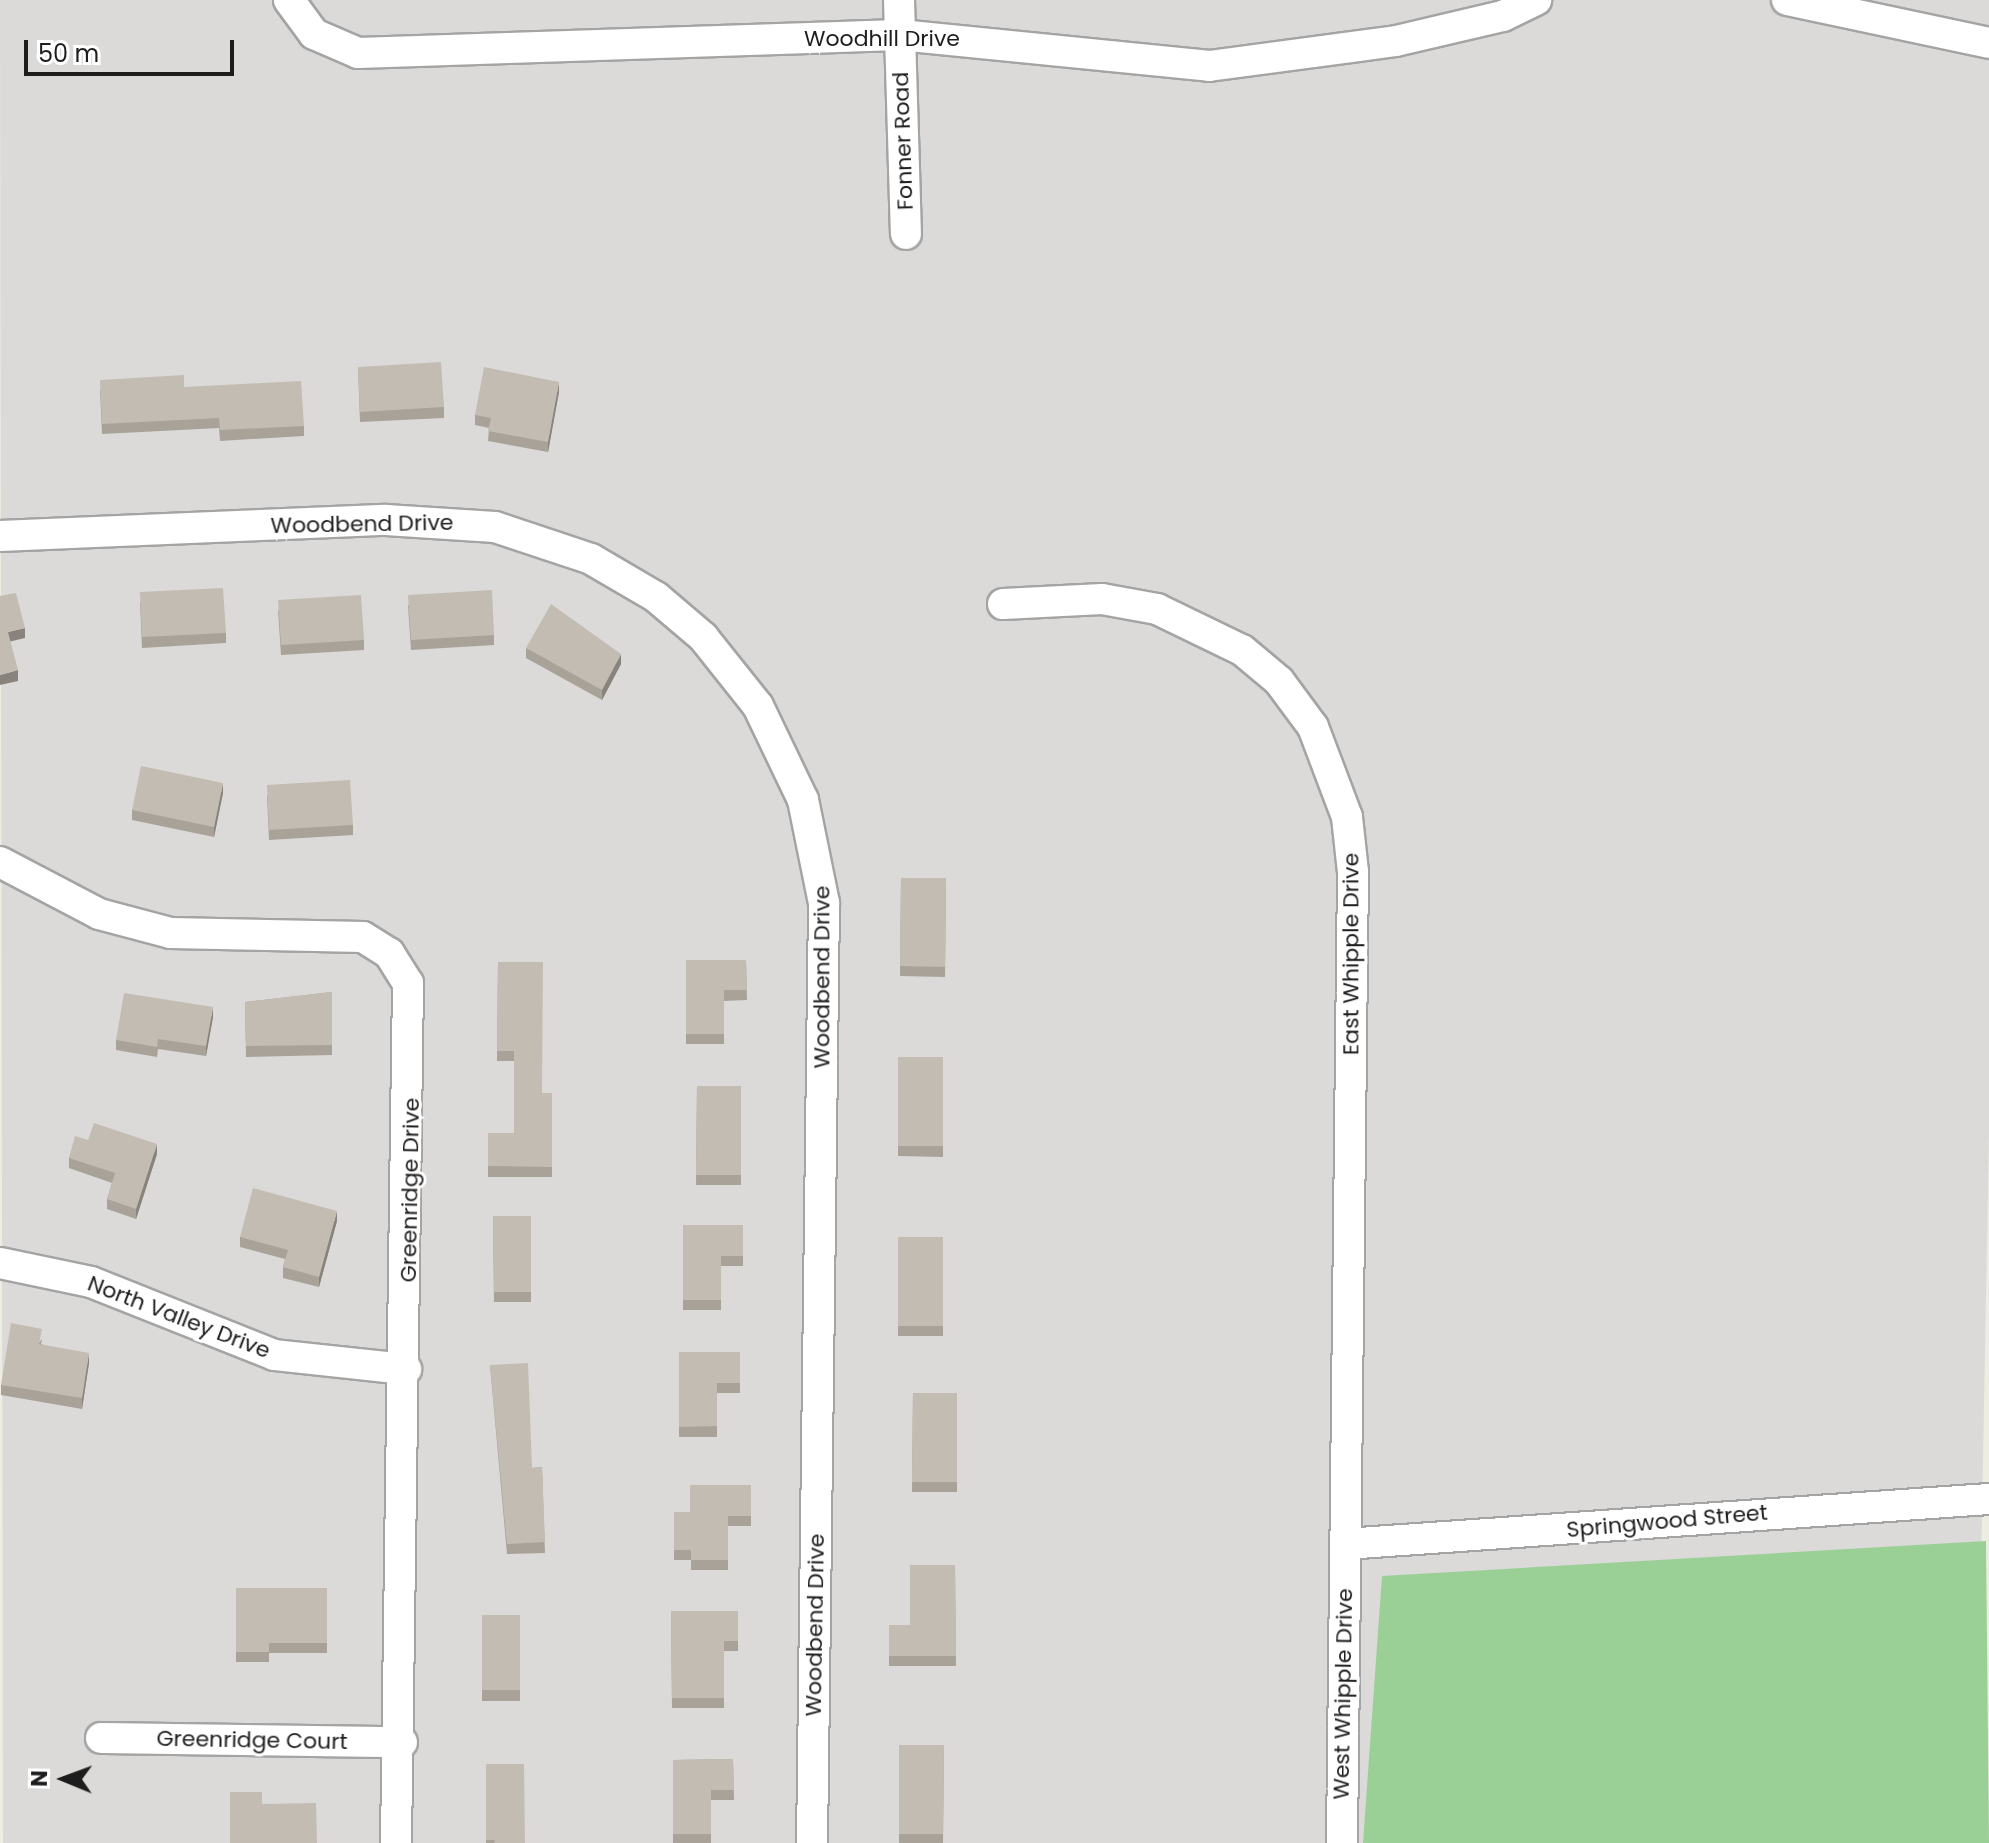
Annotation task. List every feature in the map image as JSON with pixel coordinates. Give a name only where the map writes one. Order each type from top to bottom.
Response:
[{"type":"street","name":"Woodhill Drive","points":[[289,0],[314,34],[358,53],[900,35],[1246,65],[1396,41],[1503,16],[1536,0]]},
{"type":"street","name":"Fonner Road","points":[[899,0],[906,234]]},
{"type":"street","points":[[1787,0],[1989,43]]},
{"type":"street","name":"Woodbend Drive","points":[[0,536],[397,519],[495,527],[591,559],[656,597],[703,637],[758,706],[803,800],[824,903],[812,1843]]},
{"type":"street","name":"East Whipple Drive","points":[[1003,604],[1102,599],[1202,626],[1279,681],[1334,770],[1353,872],[1345,1544]]},
{"type":"street","name":"Greenridge Drive","points":[[0,862],[64,899],[135,926],[210,937],[348,933],[377,944],[399,964],[413,1005],[402,1742],[396,1843]]},
{"type":"street","name":"North Valley Drive","points":[[0,1263],[91,1282],[274,1355],[406,1369]]},
{"type":"street","name":"Springwood Street","points":[[1345,1544],[1989,1499]]},
{"type":"street","name":"West Whipple Drive","points":[[1342,1843],[1345,1544]]},
{"type":"street","name":"Greenridge Court","points":[[101,1738],[402,1742]]},
{"type":"shaded area","points":[[0,0],[1989,0],[1989,1132],[1976,1843],[3,1843]]},
{"type":"green space","points":[[1986,1541],[1989,1843],[1363,1843],[1382,1576]]},
{"type":"building","points":[[441,362],[444,407],[360,412],[358,367]]},
{"type":"building","points":[[484,367],[559,382],[548,442],[488,431],[491,418],[475,415]]},
{"type":"building","points":[[184,375],[184,387],[301,381],[304,426],[220,430],[219,418],[102,424],[100,380]]},
{"type":"building","points":[[223,588],[226,633],[142,637],[140,592]]},
{"type":"building","points":[[492,590],[494,635],[411,640],[408,595]]},
{"type":"building","points":[[16,593],[25,628],[8,632],[18,670],[0,675],[0,596]]},
{"type":"building","points":[[361,595],[364,640],[281,645],[278,600]]},
{"type":"building","points":[[551,604],[621,654],[602,690],[526,648]]},
{"type":"building","points":[[141,766],[223,783],[214,827],[132,810]]},
{"type":"building","points":[[350,780],[353,825],[269,830],[267,785]]},
{"type":"building","points":[[901,878],[946,878],[945,967],[900,966]]},
{"type":"building","points":[[686,960],[746,960],[747,990],[724,990],[724,1034],[686,1034]]},
{"type":"building","points":[[498,962],[543,962],[542,1093],[552,1093],[552,1167],[488,1166],[488,1133],[514,1133],[514,1051],[497,1051]]},
{"type":"building","points":[[332,992],[332,1045],[246,1046],[245,1002]]},
{"type":"building","points":[[124,993],[213,1007],[206,1046],[158,1039],[157,1047],[116,1040]]},
{"type":"building","points":[[898,1057],[943,1057],[943,1146],[898,1146]]},
{"type":"building","points":[[697,1086],[741,1086],[741,1175],[696,1175]]},
{"type":"building","points":[[94,1123],[157,1144],[136,1209],[107,1199],[115,1173],[69,1158],[75,1136],[88,1140]]},
{"type":"building","points":[[253,1188],[337,1211],[319,1277],[283,1267],[288,1250],[240,1237]]},
{"type":"building","points":[[493,1216],[531,1216],[531,1292],[494,1292]]},
{"type":"building","points":[[683,1225],[743,1225],[743,1256],[721,1256],[721,1300],[683,1300]]},
{"type":"building","points":[[898,1237],[943,1237],[943,1326],[898,1326]]},
{"type":"building","points":[[11,1323],[42,1329],[39,1344],[89,1353],[82,1398],[1,1385]]},
{"type":"building","points":[[679,1352],[740,1352],[740,1383],[717,1383],[717,1426],[679,1427]]},
{"type":"building","points":[[528,1363],[532,1468],[542,1467],[545,1542],[507,1544],[490,1365]]},
{"type":"building","points":[[913,1393],[957,1393],[957,1482],[912,1482]]},
{"type":"building","points":[[690,1485],[751,1485],[751,1516],[728,1516],[728,1560],[691,1560],[691,1550],[674,1550],[674,1512],[690,1512]]},
{"type":"building","points":[[910,1565],[955,1565],[956,1656],[889,1656],[889,1625],[910,1625]]},
{"type":"building","points":[[236,1588],[327,1588],[327,1643],[269,1643],[269,1652],[236,1652]]},
{"type":"building","points":[[671,1611],[738,1611],[738,1641],[724,1641],[724,1698],[672,1698]]},
{"type":"building","points":[[482,1615],[520,1615],[520,1690],[482,1690]]},
{"type":"building","points":[[899,1745],[944,1745],[943,1834],[899,1834]]},
{"type":"building","points":[[733,1759],[734,1790],[711,1790],[711,1834],[673,1834],[673,1760]]},
{"type":"building","points":[[486,1764],[524,1764],[525,1843],[486,1840]]},
{"type":"building","points":[[230,1792],[262,1792],[262,1804],[316,1803],[317,1843],[230,1843]]}]
